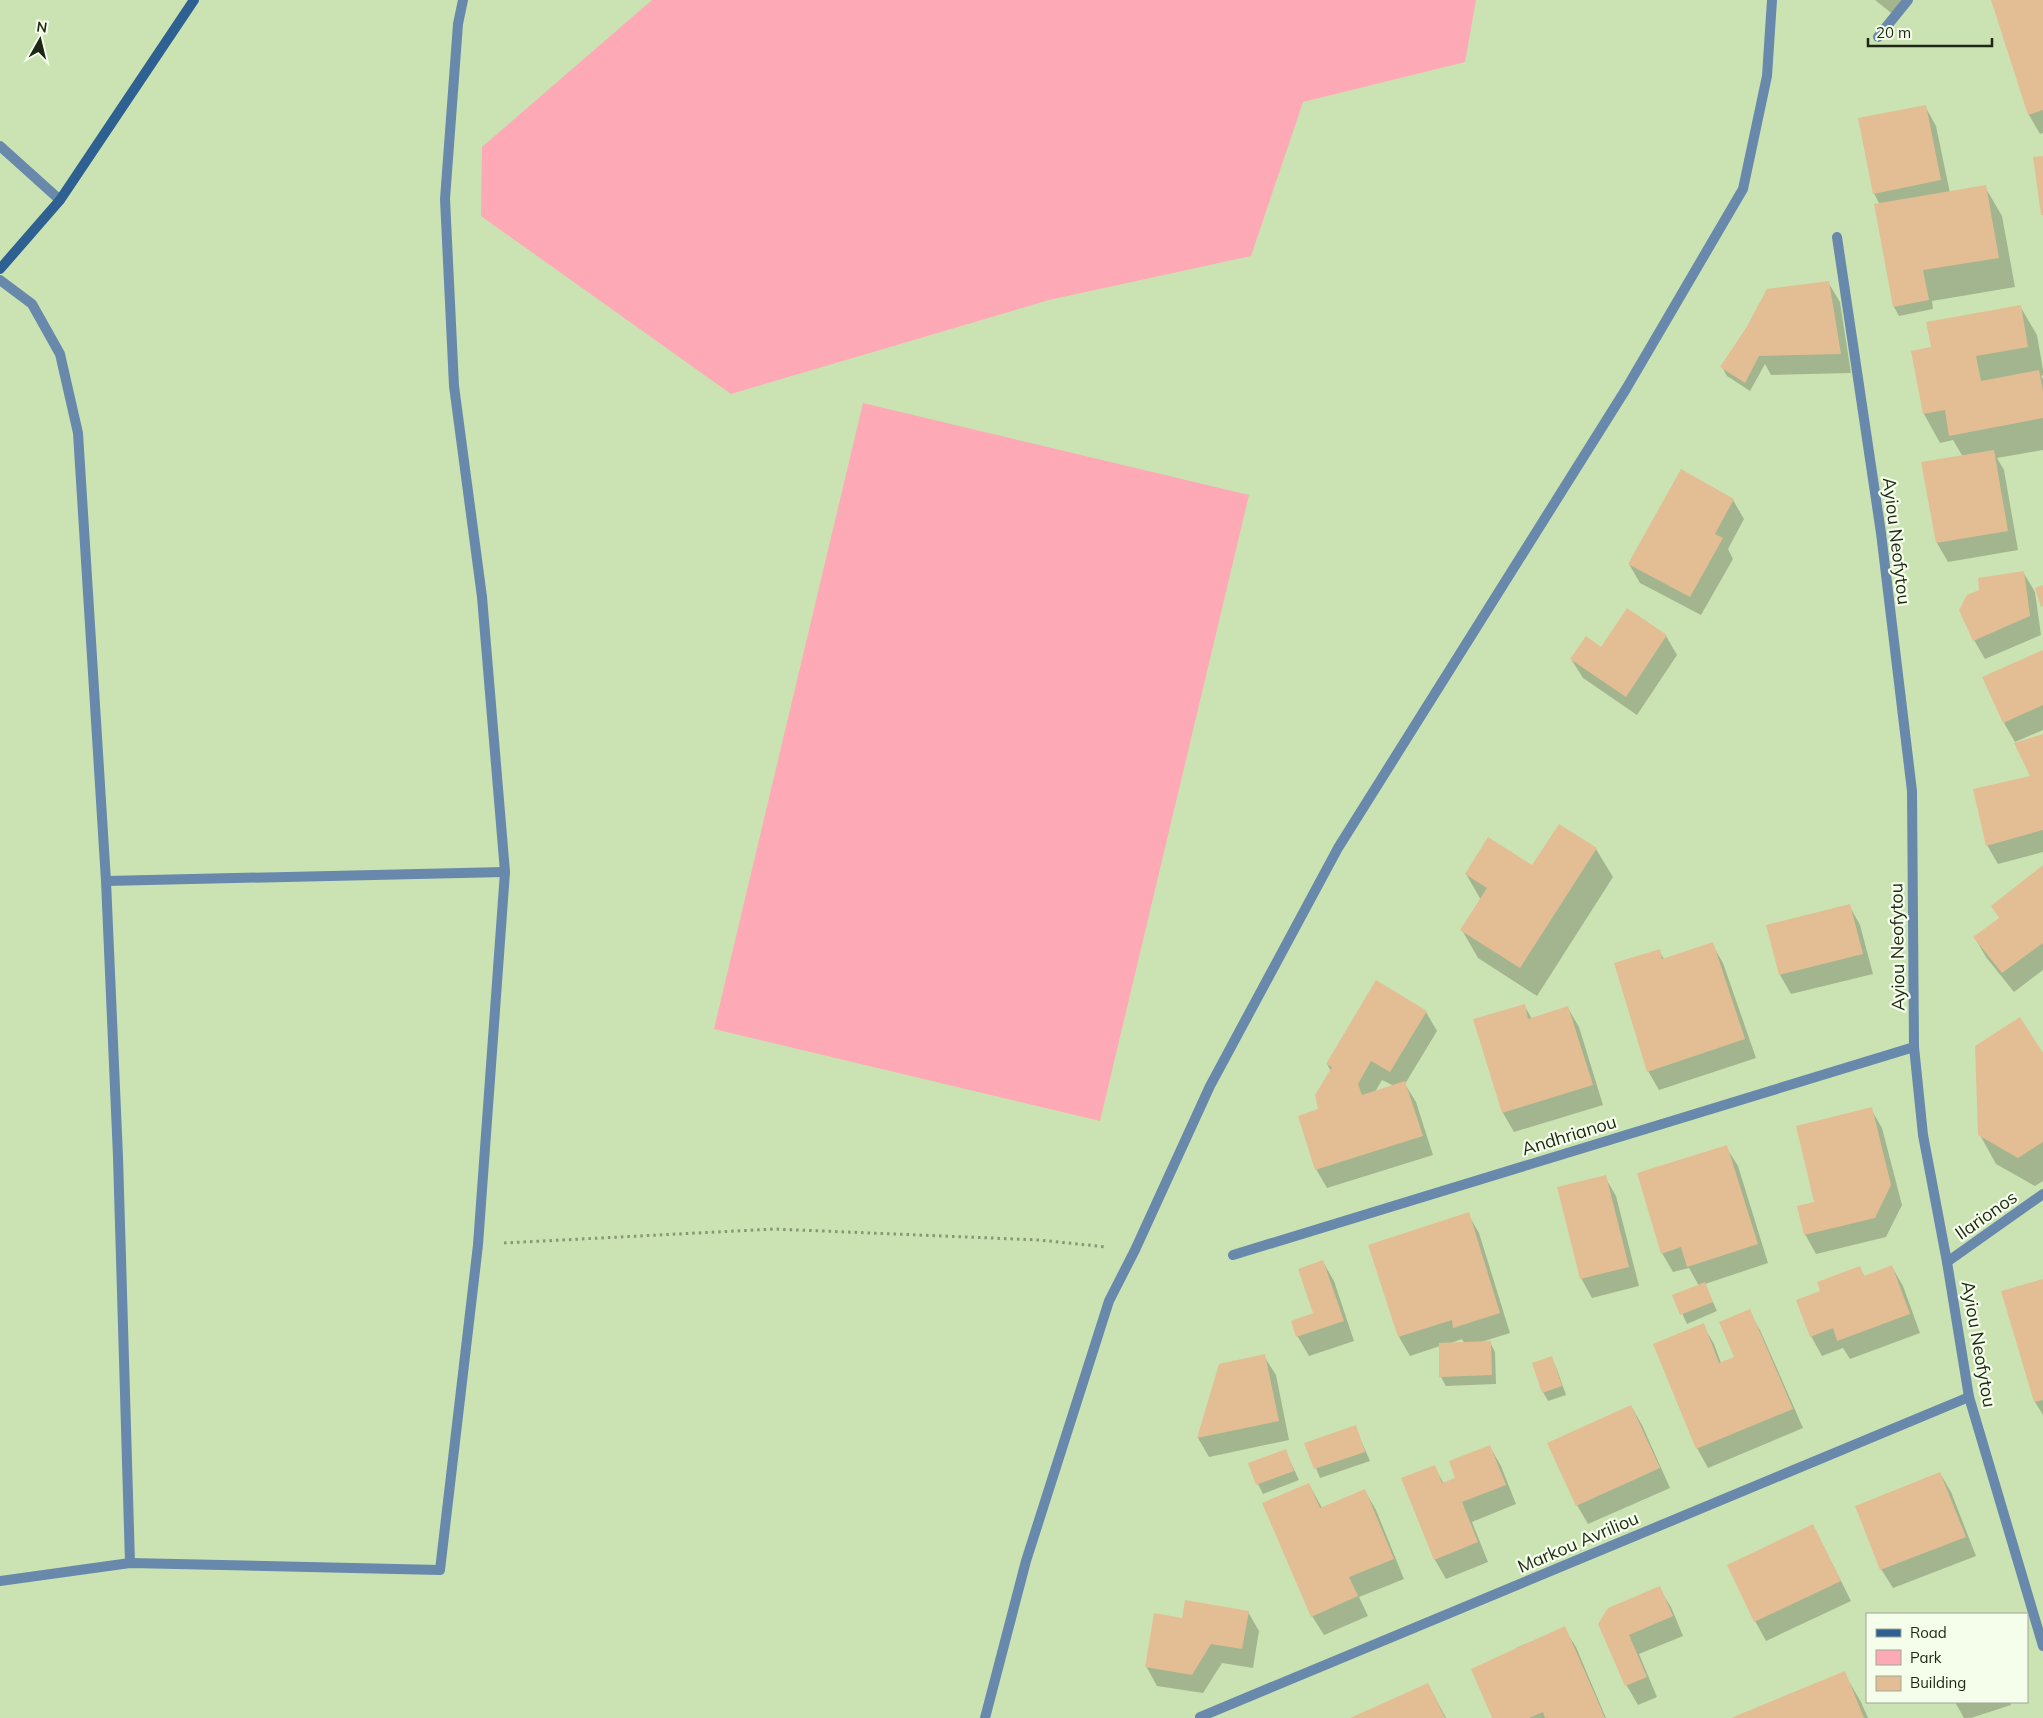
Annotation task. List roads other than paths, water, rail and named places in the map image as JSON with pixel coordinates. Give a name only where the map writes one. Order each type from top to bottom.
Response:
[{"type":"main road","points":[[0,269],[60,200],[194,0]]},
{"type":"street","points":[[0,1581],[130,1563],[440,1570],[478,1245],[504,872],[482,597],[454,386],[446,219],[458,24],[463,0]]},
{"type":"street","points":[[985,1718],[1026,1560],[1109,1301],[1135,1250],[1210,1086],[1338,848],[1626,389],[1743,189],[1767,76],[1772,0]]},
{"type":"street","points":[[1878,36],[1908,0]]},
{"type":"street","points":[[0,146],[60,200]]},
{"type":"street","name":"Ayiou Neofytou","points":[[1837,236],[1881,533],[1912,792],[1914,1047],[1923,1135],[1948,1262],[1969,1397],[2043,1646]]},
{"type":"street","points":[[0,280],[32,304],[60,354],[78,433],[106,881],[118,1167],[130,1563]]},
{"type":"street","points":[[106,881],[504,872]]},
{"type":"street","name":"Andhrianou","points":[[1233,1255],[1914,1047]]},
{"type":"street","name":"Ilarionos","points":[[1948,1262],[2043,1194]]},
{"type":"street","name":"Markou Avriliou","points":[[1200,1717],[1969,1397]]}]
